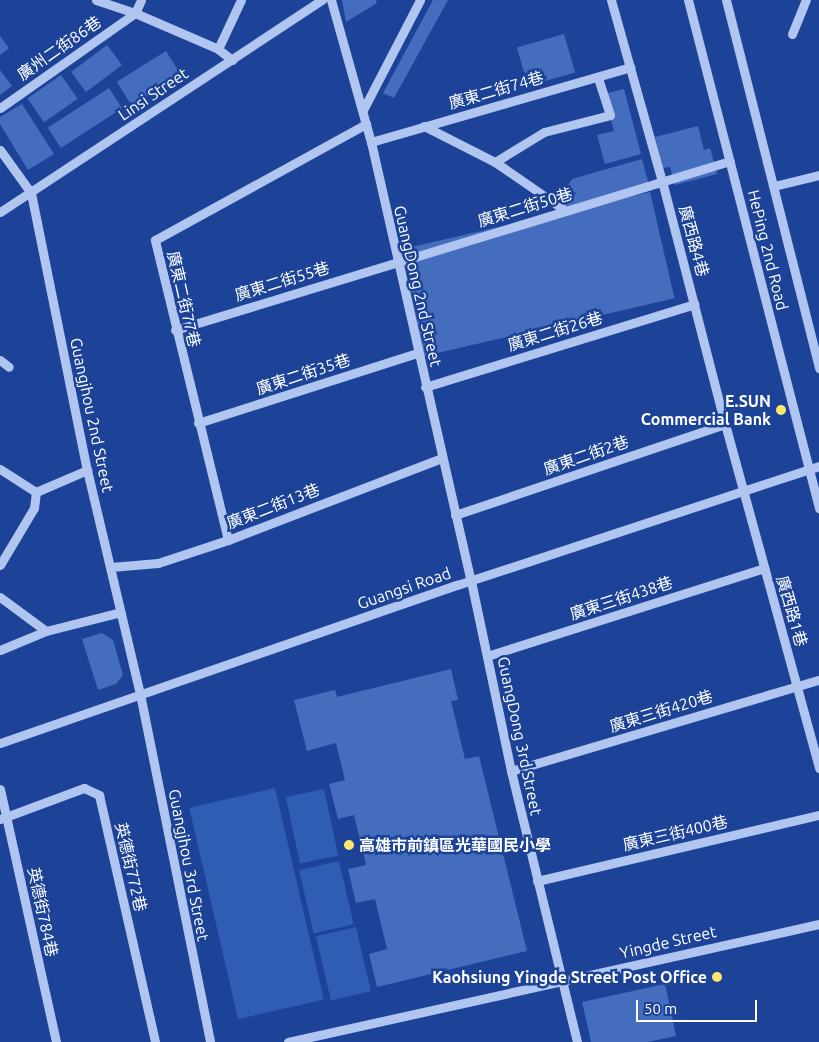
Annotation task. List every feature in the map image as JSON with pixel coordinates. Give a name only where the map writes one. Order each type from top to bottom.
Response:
[{"type":"street","points":[[96,0],[135,13],[218,49],[232,60]]},
{"type":"street","points":[[135,13],[141,0]]},
{"type":"street","points":[[218,49],[241,0]]},
{"type":"street","name":"Linsi Street","points":[[0,212],[322,0]]},
{"type":"street","name":"GuangDong 2nd Street","points":[[331,0],[371,142],[417,353],[471,581]]},
{"type":"street","points":[[363,110],[420,0]]},
{"type":"street","name":"廣西路4巷","points":[[611,0],[662,181],[743,492]]},
{"type":"street","name":"HePing 2nd Road","points":[[688,0],[819,508]]},
{"type":"street","name":"HePing 2nd Road","points":[[726,0],[816,343],[819,368]]},
{"type":"street","points":[[792,34],[806,0]]},
{"type":"street","name":"廣州二街86巷","points":[[0,108],[135,13]]},
{"type":"street","name":"廣東二街74巷","points":[[371,142],[630,67]]},
{"type":"street","points":[[495,162],[544,132],[610,115],[598,77]]},
{"type":"street","name":"廣東二街77巷","points":[[228,540],[175,330],[155,240],[366,124]]},
{"type":"street","points":[[424,126],[495,162],[566,211]]},
{"type":"street","name":"Guangjhou 2nd Street","points":[[0,150],[31,193],[87,470],[140,694]]},
{"type":"street","name":"廣東二街50巷","points":[[397,261],[730,161]]},
{"type":"street","points":[[774,186],[819,175]]},
{"type":"street","name":"廣東二街55巷","points":[[175,330],[397,261]]},
{"type":"street","name":"廣東二街26巷","points":[[425,387],[695,304]]},
{"type":"street","name":"廣東二街35巷","points":[[198,423],[417,353]]},
{"type":"street","points":[[0,360],[9,367]]},
{"type":"street","name":"廣東二街2巷","points":[[455,515],[725,424]]},
{"type":"street","name":"廣東二街13巷","points":[[111,567],[158,563],[228,540],[442,458]]},
{"type":"street","name":"Guangsi Road","points":[[0,743],[471,581],[819,466]]},
{"type":"street","points":[[0,469],[36,492]]},
{"type":"street","points":[[36,492],[87,470]]},
{"type":"street","points":[[0,566],[34,508],[36,492]]},
{"type":"street","name":"廣西路1巷","points":[[743,492],[798,685],[819,768]]},
{"type":"street","name":"廣東三街438巷","points":[[488,656],[764,568]]},
{"type":"street","name":"GuangDong 3rd Street","points":[[471,581],[511,771],[577,1042]]},
{"type":"street","points":[[0,597],[46,631]]},
{"type":"street","points":[[0,650],[46,631],[121,612]]},
{"type":"street","name":"廣東三街420巷","points":[[511,771],[819,680]]},
{"type":"street","name":"Guangjhou 3rd Street","points":[[140,694],[210,1042]]},
{"type":"street","name":"英德街772巷","points":[[4,817],[84,788],[99,795],[154,1042]]},
{"type":"street","name":"英德街784巷","points":[[0,789],[4,817],[56,1042]]},
{"type":"street","name":"廣東三街400巷","points":[[537,881],[819,815]]},
{"type":"street","name":"Yingde Street","points":[[288,1042],[819,924]]},
{"type":"shaded area","points":[[275,788],[324,999],[238,1019],[189,808]]},
{"type":"shaded area","points":[[324,789],[338,856],[300,864],[286,797]]},
{"type":"shaded area","points":[[339,861],[354,924],[314,934],[299,870]]},
{"type":"shaded area","points":[[356,927],[371,991],[331,1001],[316,936]]},
{"type":"building","points":[[342,0],[376,0],[377,3],[346,22]]},
{"type":"building","points":[[433,0],[448,0],[394,98],[383,93]]},
{"type":"building","points":[[564,34],[575,72],[528,86],[517,48]]},
{"type":"building","points":[[0,36],[9,48],[0,55]]},
{"type":"building","points":[[107,45],[122,65],[86,92],[71,72]]},
{"type":"building","points":[[166,51],[181,75],[132,105],[117,82]]},
{"type":"building","points":[[0,70],[12,86],[0,95]]},
{"type":"building","points":[[61,75],[78,99],[44,122],[27,99]]},
{"type":"building","points":[[109,88],[122,108],[61,148],[48,128]]},
{"type":"building","points":[[624,89],[641,154],[605,164],[597,135],[614,131],[604,94]]},
{"type":"building","points":[[22,104],[54,154],[28,170],[0,124],[0,117]]},
{"type":"building","points":[[698,126],[704,150],[710,148],[717,174],[675,185],[670,167],[663,168],[655,137]]},
{"type":"building","points":[[642,159],[649,185],[564,208],[561,196],[572,179]]},
{"type":"building","points":[[650,192],[675,298],[421,357],[397,250]]},
{"type":"building","points":[[102,633],[113,640],[123,675],[116,684],[98,690],[82,639]]},
{"type":"building","points":[[451,669],[458,700],[451,701],[465,759],[479,756],[527,951],[377,987],[369,954],[387,949],[375,899],[356,903],[348,869],[366,865],[354,815],[338,819],[329,784],[345,780],[336,743],[307,751],[294,700],[335,690],[337,697]]},
{"type":"building","points":[[665,984],[676,1036],[648,1042],[591,1042],[582,1002]]},
{"type":"place","name":"E.SUN Commercial Bank","points":[[781,410]]},
{"type":"place","name":"高雄市前鎮區光華國民小學","points":[[349,845]]},
{"type":"place","name":"Kaohsiung Yingde Street Post Office","points":[[717,977]]}]
